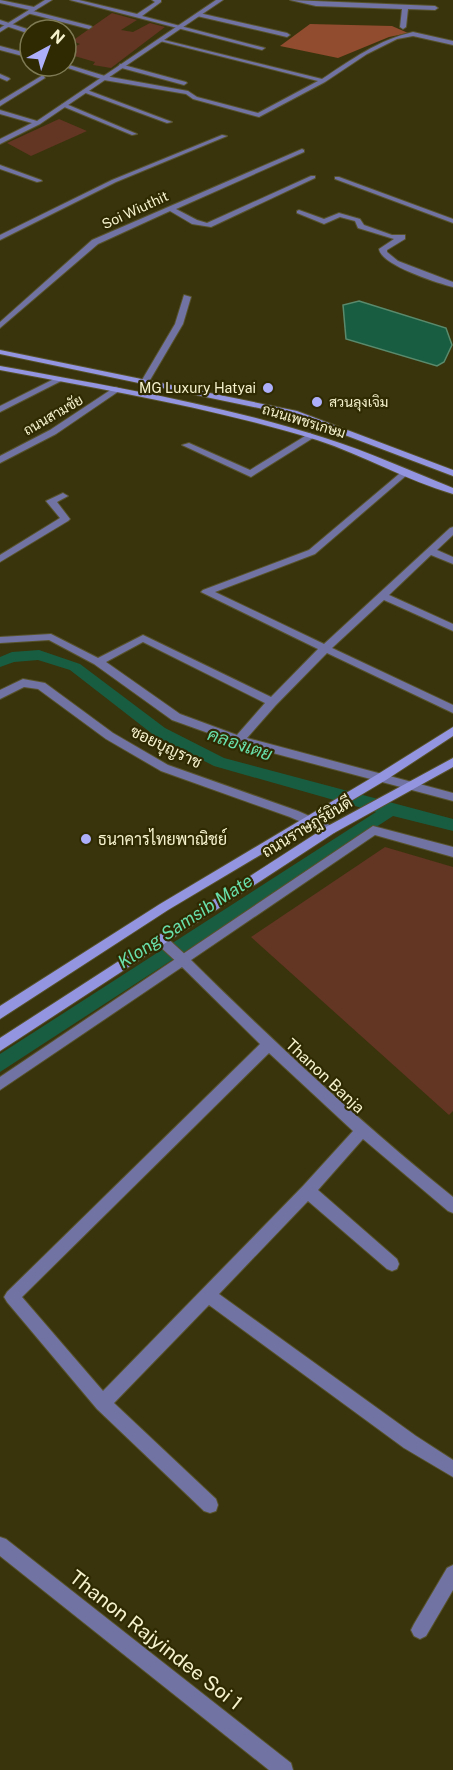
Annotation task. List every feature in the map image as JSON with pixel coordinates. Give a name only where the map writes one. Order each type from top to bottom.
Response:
[{"type":"main road","name":"ถนนเพชรเกษม","points":[[0,352],[294,412],[453,473]]},
{"type":"main road","name":"ถนนเพชรเกษม","points":[[0,368],[118,389],[241,416],[310,436],[453,491]]},
{"type":"main road","points":[[118,389],[127,377]]},
{"type":"main road","name":"ถนนราษฎร์ยินดี","points":[[0,1013],[164,907],[308,819],[382,777],[453,731]]},
{"type":"main road","name":"ถนนราษฎร์ยินดี","points":[[0,1045],[330,830],[453,762]]},
{"type":"street","points":[[0,30],[49,0]]},
{"type":"street","points":[[73,0],[262,48]]},
{"type":"street","points":[[98,5],[106,0]]},
{"type":"street","points":[[138,16],[159,1],[155,0]]},
{"type":"street","points":[[0,142],[38,123],[220,0]]},
{"type":"street","points":[[296,0],[435,8]]},
{"type":"street","points":[[0,1],[89,27]]},
{"type":"street","points":[[313,15],[318,2]]},
{"type":"street","points":[[403,27],[405,7]]},
{"type":"street","points":[[199,15],[287,35]]},
{"type":"street","points":[[0,22],[18,28]]},
{"type":"street","points":[[78,70],[104,78],[188,93],[255,115],[323,81],[365,53],[403,36],[413,34],[453,44]]},
{"type":"street","points":[[162,40],[323,81]]},
{"type":"street","points":[[0,48],[18,53]]},
{"type":"street","points":[[120,66],[184,83]]},
{"type":"street","points":[[0,104],[41,78]]},
{"type":"street","points":[[85,91],[169,122]]},
{"type":"street","points":[[64,105],[134,134]]},
{"type":"street","points":[[0,112],[38,123]]},
{"type":"street","points":[[0,238],[114,181],[224,136]]},
{"type":"street","name":"Soi Wiuthit","points":[[0,327],[95,242],[302,151]]},
{"type":"street","points":[[0,167],[39,181]]},
{"type":"street","points":[[169,208],[195,222],[208,225],[313,177]]},
{"type":"street","points":[[337,178],[453,221]]},
{"type":"street","points":[[299,212],[324,222],[339,215],[358,220],[361,226],[391,237],[402,237],[383,249],[383,253],[395,263],[453,285]]},
{"type":"street","points":[[146,380],[180,324],[187,297]]},
{"type":"street","points":[[0,409],[61,379]]},
{"type":"street","name":"ถนนสามชัย","points":[[0,460],[53,432],[118,389]]},
{"type":"street","points":[[186,445],[251,474],[310,436]]},
{"type":"street","points":[[405,472],[312,552],[206,592],[453,709]]},
{"type":"street","points":[[0,559],[65,519],[51,501],[63,496]]},
{"type":"street","points":[[239,741],[272,702],[326,648],[432,552],[453,530]]},
{"type":"street","points":[[432,552],[453,561]]},
{"type":"street","points":[[384,596],[453,628]]},
{"type":"street","points":[[0,640],[51,638],[98,662],[176,717],[239,741],[453,797]]},
{"type":"street","points":[[98,662],[143,638],[272,702]]},
{"type":"street","name":"ซอยบุญราช","points":[[0,695],[23,683],[41,686],[133,753],[182,776],[308,819],[330,830]]},
{"type":"street","points":[[0,1084],[373,831],[453,852]]},
{"type":"street","name":"Thanon Banja","points":[[161,940],[361,1132],[453,1206]]},
{"type":"street","points":[[210,1505],[103,1403],[12,1297],[268,1045]]},
{"type":"street","points":[[103,1403],[308,1191],[361,1132]]},
{"type":"street","points":[[308,1191],[392,1264]]},
{"type":"street","points":[[208,1295],[410,1442],[453,1469]]},
{"type":"street","name":"Thanon Rajyindee Soi 1","points":[[0,1545],[284,1770]]},
{"type":"street","points":[[420,1630],[453,1574]]},
{"type":"shaded area","points":[[112,13],[137,20],[121,30],[133,32],[150,23],[165,27],[111,68],[93,65],[95,62],[78,57],[78,45],[80,44],[78,37]]},
{"type":"shaded area","points":[[310,24],[392,26],[408,33],[389,37],[338,58],[280,46]]},
{"type":"shaded area","points":[[59,119],[87,131],[31,156],[7,143]]},
{"type":"shaded area","points":[[359,301],[446,328],[452,345],[444,362],[437,366],[346,339],[343,305]]},
{"type":"shaded area","points":[[385,847],[453,867],[453,1111],[449,1115],[251,937]]},
{"type":"waterway","name":"คลองเตย","points":[[0,662],[12,657],[39,655],[75,667],[160,732],[219,762],[391,810]]},
{"type":"waterway","name":"Klong Samsib Mate","points":[[0,1064],[391,810]]},
{"type":"waterway","name":"คลองเตย","points":[[391,810],[453,825]]},
{"type":"place","name":"MG Luxury Hatyai","points":[[268,388]]},
{"type":"place","name":"สวนลุงเจิม","points":[[317,402]]},
{"type":"place","name":"ธนาคารไทยพาณิชย์","points":[[86,839]]}]
